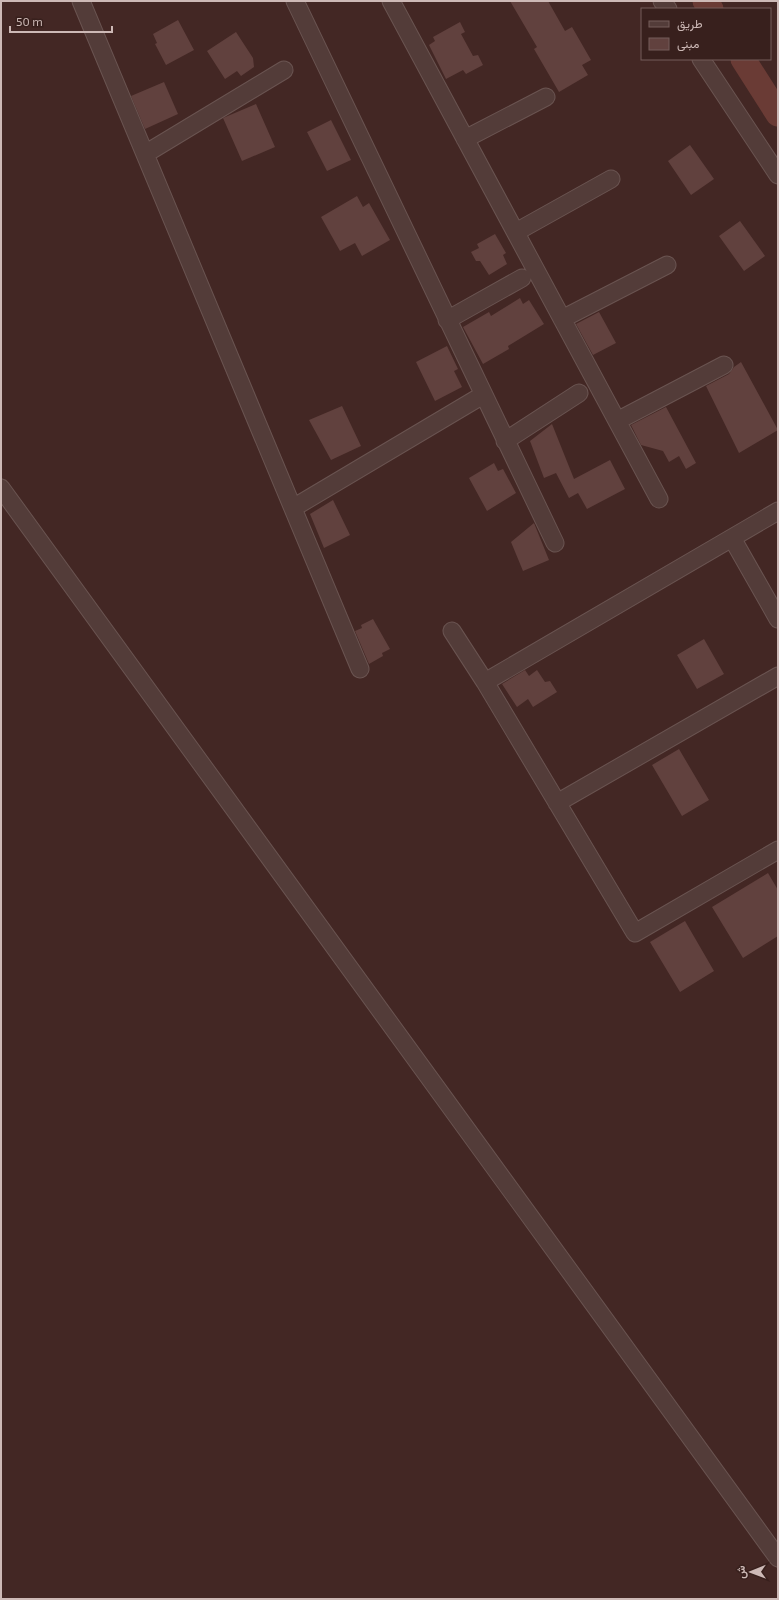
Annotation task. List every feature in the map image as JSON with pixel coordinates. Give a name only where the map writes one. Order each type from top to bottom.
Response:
[{"type":"street","points":[[81,1],[360,669]]},
{"type":"street","points":[[295,1],[555,543]]},
{"type":"street","points":[[391,1],[659,499]]},
{"type":"street","points":[[702,60],[778,175]]},
{"type":"street","points":[[145,154],[284,70]]},
{"type":"street","points":[[465,139],[546,97]]},
{"type":"street","points":[[516,232],[611,179]]},
{"type":"street","points":[[562,318],[667,265]]},
{"type":"street","points":[[447,320],[522,278]]},
{"type":"street","points":[[617,421],[724,365]]},
{"type":"street","points":[[505,441],[580,393]]},
{"type":"street","points":[[293,508],[483,395]]},
{"type":"street","points":[[1,488],[778,1558]]},
{"type":"street","points":[[485,682],[778,511]]},
{"type":"street","points":[[732,538],[778,619]]},
{"type":"street","points":[[452,631],[485,682],[635,933],[778,850]]},
{"type":"street","points":[[557,803],[778,676]]},
{"type":"building","points":[[510,1],[548,1],[565,31],[572,27],[591,60],[582,65],[588,75],[559,92],[534,49],[537,47]]},
{"type":"building","points":[[178,20],[194,50],[166,65],[155,44],[157,43],[153,34]]},
{"type":"building","points":[[460,22],[465,32],[461,34],[473,56],[478,55],[483,65],[466,74],[463,70],[446,79],[429,45],[435,41],[433,37]]},
{"type":"building","points":[[236,32],[253,58],[254,67],[241,76],[237,71],[225,79],[207,51]]},
{"type":"building","points":[[164,82],[178,114],[145,129],[131,96]]},
{"type":"building","points":[[256,104],[275,147],[242,161],[223,118]]},
{"type":"building","points":[[331,120],[351,160],[327,171],[307,132]]},
{"type":"building","points":[[690,145],[714,179],[691,195],[668,161]]},
{"type":"building","points":[[357,196],[363,207],[369,203],[390,240],[362,256],[355,243],[340,251],[321,217]]},
{"type":"building","points":[[740,221],[765,256],[744,271],[719,236]]},
{"type":"building","points":[[495,234],[506,253],[503,255],[507,264],[489,275],[480,261],[476,261],[471,252],[479,248],[477,244]]},
{"type":"building","points":[[520,298],[523,304],[529,300],[544,324],[508,346],[509,349],[483,364],[463,327],[489,312],[491,316]]},
{"type":"building","points":[[599,312],[616,343],[593,355],[576,324]]},
{"type":"building","points":[[447,346],[458,369],[454,371],[462,387],[435,401],[416,362]]},
{"type":"building","points":[[741,362],[778,430],[739,453],[706,386],[729,374],[734,367]]},
{"type":"building","points":[[342,406],[361,446],[331,460],[309,420]]},
{"type":"building","points":[[666,407],[696,463],[686,469],[679,456],[669,462],[663,451],[641,445],[631,425]]},
{"type":"building","points":[[552,424],[574,479],[610,460],[625,489],[587,509],[578,493],[569,498],[556,473],[544,478],[530,441]]},
{"type":"building","points":[[494,463],[498,471],[503,469],[516,493],[487,511],[469,478]]},
{"type":"building","points":[[333,500],[350,535],[324,548],[310,514]]},
{"type":"building","points":[[534,523],[549,560],[523,571],[511,542]]},
{"type":"building","points":[[373,619],[390,649],[382,653],[383,656],[369,664],[355,631],[362,628],[361,625]]},
{"type":"building","points":[[704,639],[724,674],[697,689],[677,655]]},
{"type":"building","points":[[525,670],[529,676],[537,670],[545,682],[550,681],[557,692],[533,707],[528,699],[517,707],[502,684]]},
{"type":"building","points":[[679,749],[709,800],[682,816],[652,765]]},
{"type":"building","points":[[768,873],[778,890],[778,936],[743,958],[712,907]]},
{"type":"building","points":[[685,921],[714,971],[680,992],[650,942]]},
{"type":"waterway","points":[[705,1],[710,8]]},
{"type":"waterway","points":[[744,60],[778,114]]}]
